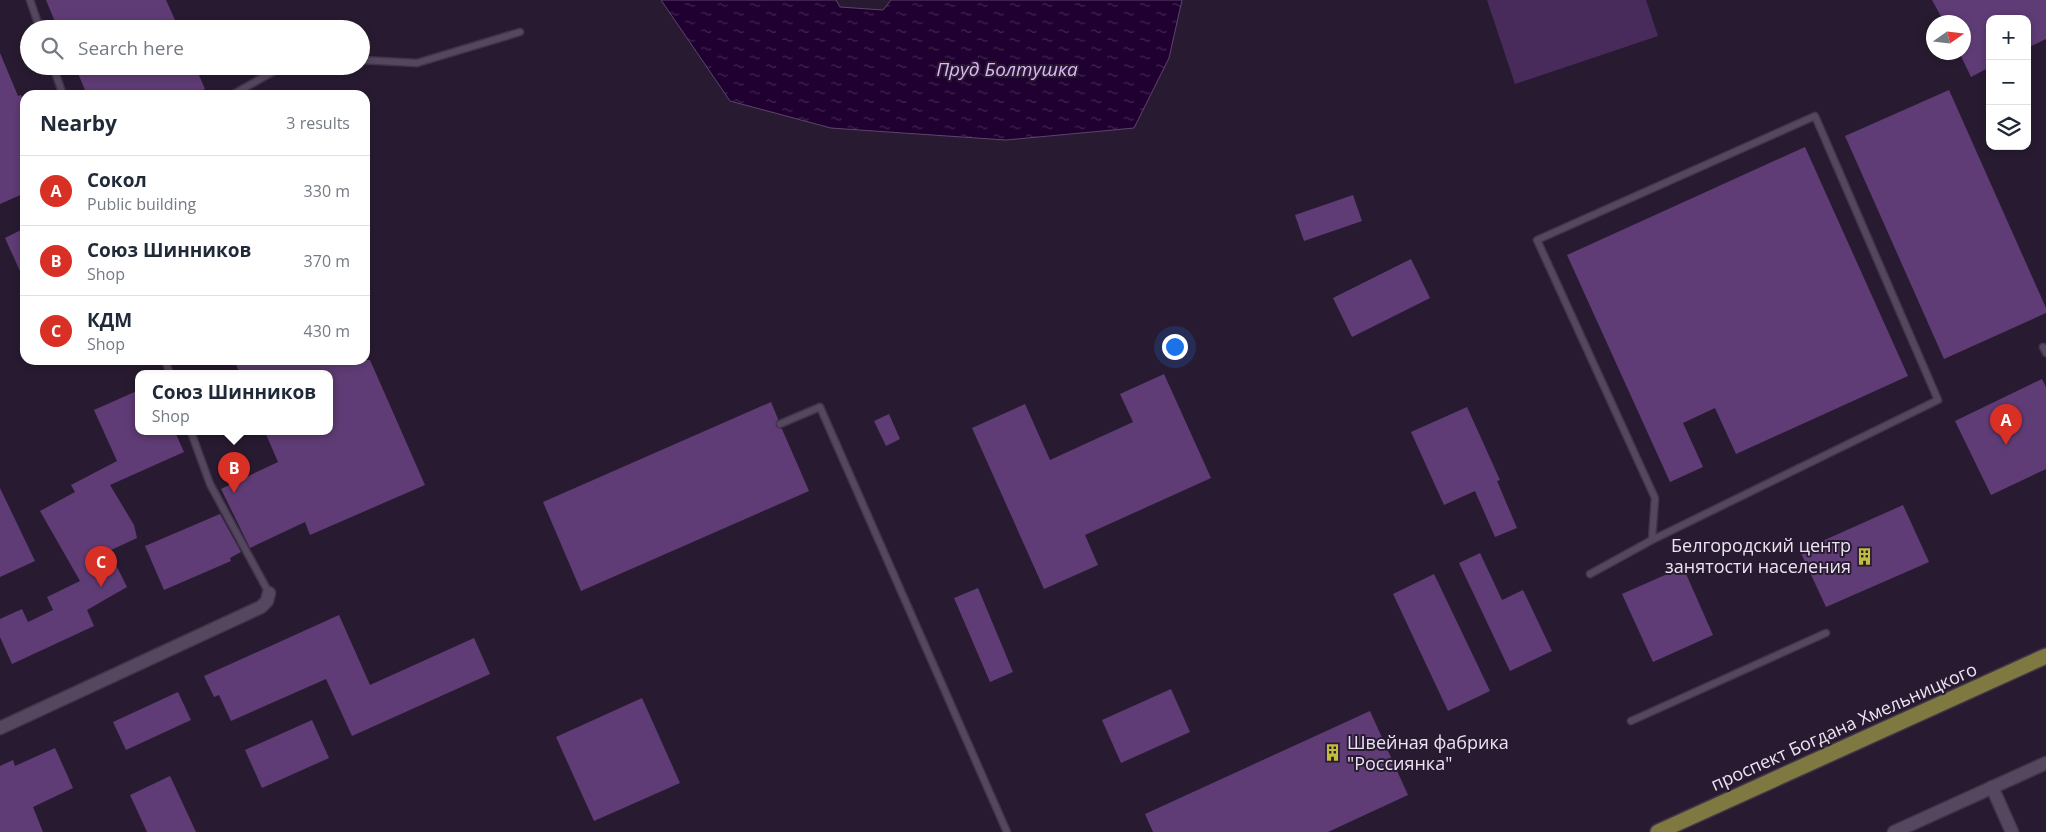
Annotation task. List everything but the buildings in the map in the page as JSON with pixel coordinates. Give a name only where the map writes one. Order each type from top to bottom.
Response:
[{"type":"main road","name":"проспект Богдана Хмельницкого","points":[[1658,832],[2046,656]]},
{"type":"street","points":[[0,728],[261,608],[267,601],[269,593]]},
{"type":"street","points":[[1894,832],[2046,762]]},
{"type":"street","points":[[1992,787],[2012,832]]},
{"type":"lane","points":[[30,0],[37,20]]},
{"type":"lane","points":[[370,60],[417,63],[520,32]]},
{"type":"lane","points":[[56,75],[62,90]]},
{"type":"lane","points":[[241,90],[267,75]]},
{"type":"lane","points":[[1590,574],[1652,540],[1938,400],[1815,116],[1536,240],[1655,498],[1652,540]]},
{"type":"lane","points":[[780,424],[820,406],[1007,832]]},
{"type":"lane","points":[[192,435],[210,484],[269,593]]},
{"type":"lane","points":[[1631,721],[1826,633]]},
{"type":"shaded area","points":[[1487,0],[1646,0],[1658,36],[1515,84]]},
{"type":"water","name":"Пруд Болтушка","points":[[661,0],[836,0],[840,7],[883,10],[891,0],[1182,0],[1169,58],[1134,128],[1006,140],[831,128],[730,101]]},
{"type":"place","name":"Сокол","points":[[2006,445]]},
{"type":"place","name":"Союз Шинников","points":[[234,493]]},
{"type":"place","name":"Белгородский центр занятости населения","points":[[1865,556]]},
{"type":"place","name":"КДМ","points":[[101,587]]},
{"type":"place","name":"Швейная фабрика \"Россиянка\"","points":[[1333,753]]}]
